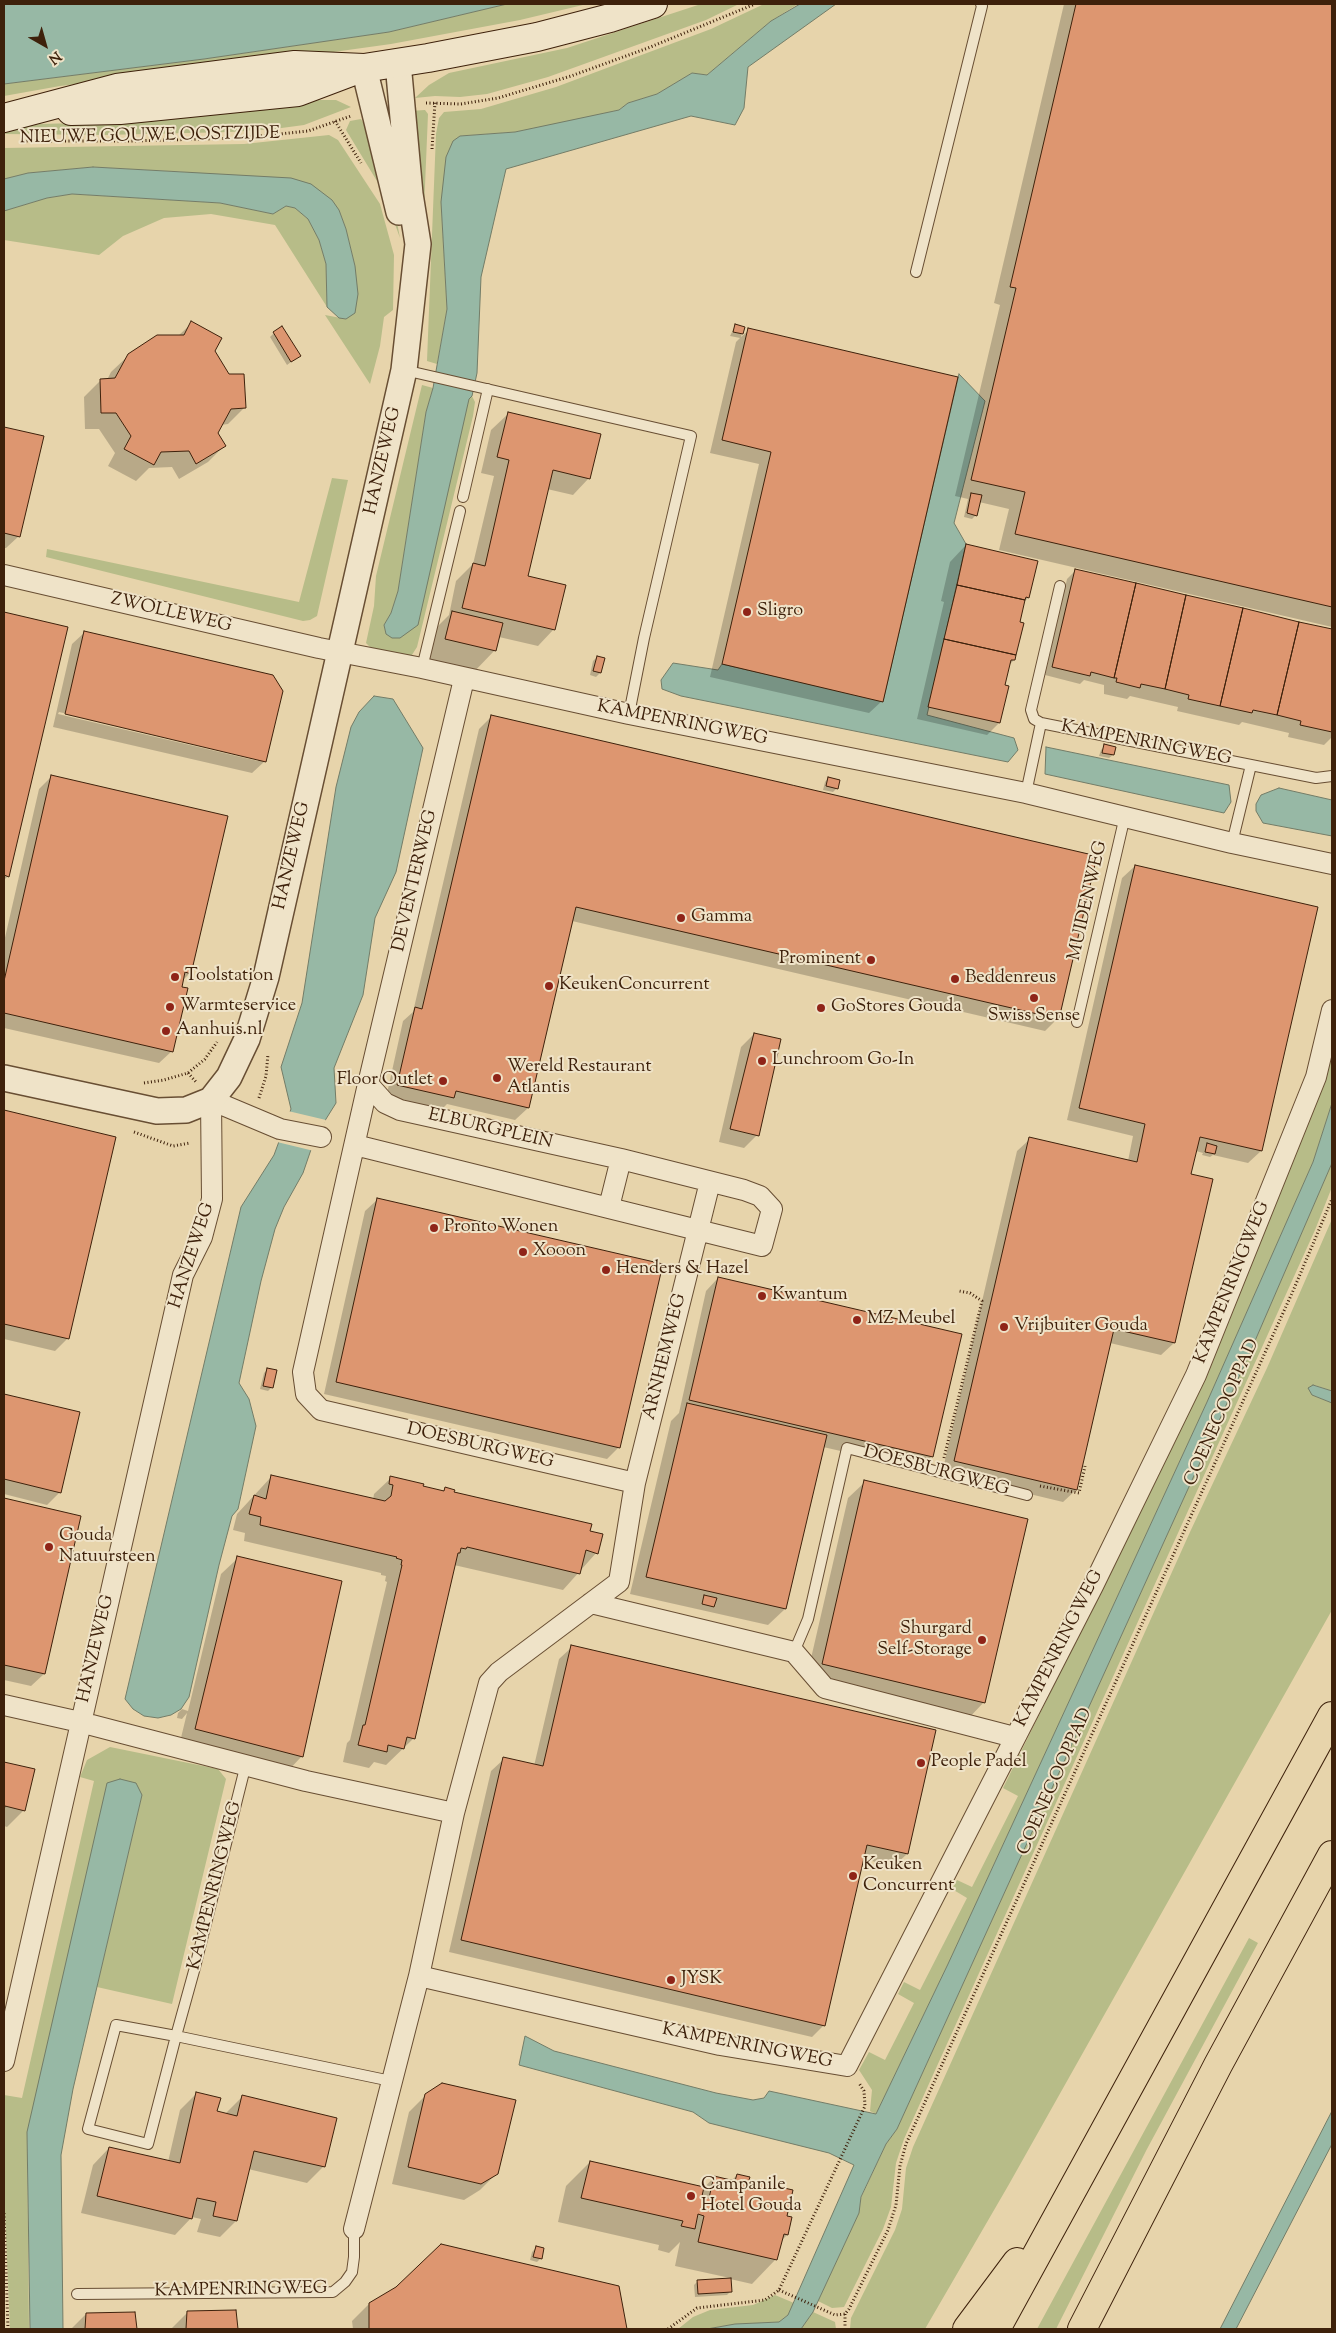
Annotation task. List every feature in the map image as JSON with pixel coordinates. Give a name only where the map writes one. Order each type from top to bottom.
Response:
[{"type":"highway","points":[[996,2329],[1332,1716]]},
{"type":"highway","points":[[1082,2329],[1218,2065],[1332,1855]]},
{"type":"highway","points":[[967,2329],[1081,2174]]},
{"type":"main road","name":"NIEUWE GOUWE OOSTZIJDE","points":[[14,115],[118,88],[213,75],[295,65],[364,68],[398,63],[537,37],[600,21],[653,4]]},
{"type":"street","name":"HANZEWEG","points":[[398,63],[410,194],[418,244],[412,306]]},
{"type":"street","name":"HANZEWEG","points":[[4,2061],[183,1274],[202,1237],[212,1199],[210,1100],[229,1077],[247,1039],[266,977],[339,652],[415,373],[406,238],[364,68]]},
{"type":"street","name":"ZWOLLEWEG","points":[[4,575],[339,652]]},
{"type":"street","name":"KAMPENRINGWEG","points":[[339,652],[422,668],[464,679],[629,714],[1026,793],[1232,843],[1332,864]]},
{"type":"street","name":"DEVENTERWEG","points":[[368,1084],[464,679]]},
{"type":"street","name":"KAMPENRINGWEG","points":[[419,1976],[720,2046],[847,2066],[1114,1544],[1196,1375],[1316,1077],[1332,1010]]},
{"type":"street","points":[[4,1078],[157,1111],[186,1110],[210,1100],[280,1128],[321,1137]]},
{"type":"street","name":"DOESBURGWEG","points":[[368,1084],[303,1372],[306,1394],[321,1410],[635,1483]]},
{"type":"street","name":"ELBURGPLEIN","points":[[355,1145],[762,1246],[772,1209],[760,1196],[710,1182],[621,1159],[400,1110],[385,1103],[368,1084]]},
{"type":"street","points":[[609,1207],[621,1159]]},
{"type":"street","points":[[698,1230],[710,1182]]},
{"type":"street","name":"ARNHEMWEG","points":[[635,1483],[698,1230]]},
{"type":"street","points":[[591,1603],[619,1582],[635,1483]]},
{"type":"street","name":"KAMPENRINGWEG","points":[[354,2229],[419,1976],[454,1813],[489,1683],[499,1672],[591,1603]]},
{"type":"street","points":[[591,1603],[794,1652],[825,1688],[1014,1737]]},
{"type":"street","points":[[4,1705],[80,1722],[306,1781],[454,1813]]},
{"type":"lane","points":[[916,272],[981,4]]},
{"type":"lane","points":[[415,373],[691,436],[644,638],[629,714]]},
{"type":"lane","points":[[463,497],[484,388]]},
{"type":"lane","points":[[422,668],[460,511]]},
{"type":"lane","name":"KAMPENRINGWEG","points":[[1060,586],[1031,710],[1034,719],[1041,723],[1316,778],[1332,776]]},
{"type":"lane","name":"KAMPENRINGWEG","points":[[1026,793],[1041,723]]},
{"type":"lane","name":"KAMPENRINGWEG","points":[[1232,843],[1251,765]]},
{"type":"lane","name":"MUIDENWEG","points":[[1077,1022],[1125,816]]},
{"type":"lane","name":"DOESBURGWEG","points":[[794,1652],[808,1619],[847,1448],[1027,1495]]},
{"type":"lane","name":"KAMPENRINGWEG","points":[[246,1764],[176,2036],[148,2144],[88,2129],[116,2024],[176,2036],[391,2081]]},
{"type":"lane","name":"KAMPENRINGWEG","points":[[77,2294],[334,2292],[352,2272],[354,2229]]},
{"type":"path","points":[[401,106],[435,102],[461,104],[498,98],[571,76],[755,4]]},
{"type":"path","name":"NIEUWE GOUWE OOSTZIJDE","points":[[22,141],[130,142],[242,138],[308,131],[356,114],[374,112]]},
{"type":"path","points":[[335,122],[365,169]]},
{"type":"path","points":[[188,1073],[205,1059],[222,1035]]},
{"type":"path","name":"COENECOOPPAD","points":[[844,2314],[849,2309],[888,2230],[896,2205],[900,2166],[906,2144],[1293,1292],[1332,1199]]},
{"type":"path","points":[[940,1473],[982,1301],[970,1293],[959,1291]]},
{"type":"path","points":[[1027,1495],[1028,1484],[1079,1493],[1085,1466]]},
{"type":"path","points":[[668,2329],[697,2308],[765,2300],[779,2290],[865,2106]]},
{"type":"path","points":[[4,2213],[8,2329]]},
{"type":"path","points":[[779,2290],[835,2315],[844,2314],[845,2329]]},
{"type":"green space","points":[[507,4],[587,4],[520,20],[391,44],[60,86],[4,96],[4,84],[204,59],[389,32]]},
{"type":"green space","points":[[701,4],[739,4],[706,20],[548,77],[487,94],[415,98],[429,85],[449,73],[567,48]]},
{"type":"green space","points":[[764,4],[798,4],[771,21],[707,75],[692,73],[657,94],[628,103],[619,110],[570,122],[515,132],[460,136],[441,202],[447,309],[437,364],[427,361],[436,134],[439,118],[444,112],[481,109],[556,87],[711,29]]},
{"type":"green space","points":[[320,100],[336,100],[351,107],[304,125],[274,129],[104,135],[4,134],[4,132],[40,124],[115,122]]},
{"type":"green space","points":[[425,110],[428,114],[423,234],[410,111]]},
{"type":"green space","points":[[361,119],[372,137],[395,212],[400,238],[383,191],[346,130],[350,121]]},
{"type":"green space","points":[[329,135],[338,140],[380,204],[394,255],[393,310],[384,317],[380,346],[370,384],[325,315],[346,319],[355,266],[346,229],[339,210],[184,172],[93,167],[28,173],[4,179],[4,148],[244,144]]},
{"type":"green space","points":[[72,194],[220,203],[273,214],[286,206],[295,208],[308,219],[319,240],[326,264],[327,307],[275,225],[211,214],[164,218],[123,236],[99,255],[4,240],[4,211],[47,198]]},
{"type":"green space","points":[[422,385],[433,388],[426,412],[398,591],[391,613],[384,625],[386,634],[469,399],[472,396],[475,402],[417,647],[410,658],[371,648],[366,643],[374,606],[376,576]]},
{"type":"green space","points":[[332,478],[348,480],[317,616],[310,620],[303,621],[46,557],[47,549],[299,602]]},
{"type":"green space","points":[[1332,1044],[1332,1103],[1313,1162],[1207,1402],[948,1964],[876,2114],[870,2111],[872,2090],[859,2070],[869,2052],[885,2060],[914,2003],[898,1994],[904,1982],[920,1990],[967,1898],[952,1889],[957,1880],[972,1887],[1018,1796],[1003,1788],[1196,1398],[1316,1103]]},
{"type":"green space","points":[[1332,1163],[1332,1187],[1315,1230],[904,2139],[896,2163],[891,2207],[883,2229],[844,2307],[832,2308],[818,2301],[859,2213],[861,2198],[886,2144],[897,2129],[1248,1357]]},
{"type":"green space","points":[[1332,1219],[1332,1391],[1314,1385],[1312,1395],[1332,1403],[1332,1610],[1008,2186],[925,2329],[850,2329],[851,2318],[895,2230],[902,2209],[906,2168],[913,2147],[1190,1532],[1267,1368]]},
{"type":"green space","points":[[110,1747],[218,1769],[226,1779],[172,2004],[97,1987],[142,1795],[27,2132],[29,2329],[10,2329],[4,2191],[4,2095],[22,2098],[94,1781],[80,1777],[87,1760]]},
{"type":"green space","points":[[1249,1938],[1258,1943],[1147,2149],[1056,2329],[1037,2329]]},
{"type":"green space","points":[[775,2295],[794,2303],[788,2315],[779,2322],[735,2324],[707,2329],[678,2329],[693,2317],[710,2310],[753,2305]]},
{"type":"green space","points":[[813,2312],[835,2322],[836,2329],[801,2329]]},
{"type":"shaded area","points":[[4,4],[507,4],[389,32],[204,59],[4,84]]},
{"type":"shaded area","points":[[800,4],[836,4],[748,67],[744,108],[735,125],[691,116],[506,169],[481,277],[477,373],[472,396],[469,399],[418,625],[400,638],[392,638],[386,634],[384,625],[391,613],[398,591],[426,412],[433,388],[447,309],[441,202],[446,157],[453,141],[460,136],[515,132],[619,110],[628,103],[657,94],[692,73],[707,75],[771,21]]},
{"type":"shaded area","points":[[93,167],[291,178],[311,184],[332,200],[339,210],[346,229],[355,266],[358,294],[355,313],[346,319],[339,318],[327,307],[326,264],[319,240],[308,219],[295,208],[286,206],[273,214],[220,203],[72,194],[47,198],[4,211],[4,179],[28,173]]},
{"type":"shaded area","points":[[959,374],[985,401],[954,523],[966,544],[927,715],[1014,738],[1018,750],[1008,762],[681,696],[662,689],[661,680],[673,663],[718,670],[722,664],[883,701]]},
{"type":"shaded area","points":[[374,696],[393,699],[423,748],[396,872],[375,918],[363,995],[334,1068],[336,1103],[316,1135],[303,1173],[284,1207],[275,1229],[261,1281],[239,1383],[249,1399],[256,1426],[238,1509],[232,1516],[219,1565],[189,1697],[181,1709],[171,1715],[158,1718],[144,1716],[133,1709],[125,1699],[241,1207],[274,1155],[291,1109],[281,1067],[302,1003],[336,787],[351,727],[359,712]]},
{"type":"shaded area","points":[[1046,747],[1229,785],[1231,802],[1224,813],[1045,774]]},
{"type":"shaded area","points":[[1279,788],[1332,800],[1332,836],[1263,823],[1256,811],[1256,804],[1261,795]]},
{"type":"shaded area","points":[[1332,1103],[1332,1163],[1248,1357],[897,2129],[886,2144],[861,2197],[859,2213],[813,2312],[801,2329],[707,2329],[735,2324],[779,2322],[788,2315],[854,2165],[829,2153],[709,2123],[693,2112],[519,2065],[525,2036],[554,2051],[716,2093],[753,2100],[764,2098],[769,2091],[876,2114],[948,1964],[1207,1402],[1313,1162]]},
{"type":"shaded area","points":[[1313,1385],[1332,1391],[1332,1403],[1312,1395],[1308,1388]]},
{"type":"shaded area","points":[[120,1779],[136,1783],[142,1795],[73,2089],[61,2155],[63,2329],[30,2329],[27,2132],[107,1783]]},
{"type":"shaded area","points":[[1332,2111],[1332,2144],[1236,2329],[1220,2329]]},
{"type":"pier","points":[[288,1111],[326,1120],[318,1136],[314,1151],[277,1142]]},
{"type":"building","points":[[1076,4],[1332,4],[1332,607],[1015,534],[1025,492],[971,480],[1016,288],[1010,287]]},
{"type":"building","points":[[191,321],[222,338],[215,351],[229,374],[244,374],[246,408],[231,409],[218,433],[226,446],[196,464],[189,451],[161,452],[154,465],[124,449],[131,436],[116,413],[101,413],[100,379],[115,378],[128,354],[157,335],[184,335]]},
{"type":"building","points":[[735,324],[745,327],[743,334],[733,332]]},
{"type":"building","points":[[282,326],[301,356],[291,362],[273,332]]},
{"type":"building","points":[[748,328],[958,377],[883,702],[722,664],[771,452],[722,440]]},
{"type":"building","points":[[508,412],[601,434],[590,479],[553,470],[528,576],[566,585],[555,630],[462,608],[473,563],[485,566],[509,460],[497,457]]},
{"type":"building","points":[[4,427],[44,436],[20,537],[4,533]]},
{"type":"building","points":[[971,493],[982,495],[977,516],[967,513]]},
{"type":"building","points":[[966,544],[1038,561],[1029,598],[1026,597],[1025,600],[957,585]]},
{"type":"building","points":[[1075,569],[1136,583],[1114,678],[1091,672],[1090,676],[1052,667]]},
{"type":"building","points":[[1136,583],[1186,595],[1165,689],[1141,684],[1140,688],[1116,682],[1117,678],[1114,678]]},
{"type":"building","points":[[957,585],[1025,600],[1020,622],[1024,623],[1016,655],[944,639]]},
{"type":"building","points":[[1186,595],[1243,608],[1220,706],[1188,699],[1189,695],[1165,689]]},
{"type":"building","points":[[1243,608],[1299,622],[1277,715],[1253,710],[1252,713],[1220,706]]},
{"type":"building","points":[[452,611],[503,623],[496,651],[445,639]]},
{"type":"building","points":[[4,612],[68,627],[9,877],[4,875]]},
{"type":"building","points":[[1299,622],[1332,629],[1332,732],[1300,725],[1301,721],[1277,715]]},
{"type":"building","points":[[84,631],[273,675],[283,691],[266,762],[65,714]]},
{"type":"building","points":[[944,639],[1016,655],[1015,660],[1011,660],[1005,685],[1009,686],[1000,723],[928,707]]},
{"type":"building","points":[[597,656],[605,658],[601,673],[593,671]]},
{"type":"building","points":[[491,715],[1097,856],[1059,1019],[576,907],[529,1108],[456,1091],[454,1098],[397,1085],[415,1007],[422,1009]]},
{"type":"building","points":[[1104,744],[1116,747],[1114,755],[1102,753]]},
{"type":"building","points":[[51,775],[228,816],[191,974],[185,972],[182,987],[188,988],[173,1052],[4,1013],[4,981]]},
{"type":"building","points":[[828,777],[840,780],[838,789],[826,786]]},
{"type":"building","points":[[1135,865],[1318,907],[1262,1151],[1200,1137],[1191,1174],[1213,1179],[1175,1343],[1114,1329],[1077,1490],[954,1461],[1029,1137],[1137,1162],[1145,1124],[1079,1108]]},
{"type":"building","points":[[754,1033],[781,1039],[759,1136],[730,1129]]},
{"type":"building","points":[[4,1110],[116,1137],[69,1339],[4,1324]]},
{"type":"building","points":[[1207,1143],[1217,1146],[1215,1154],[1205,1152]]},
{"type":"building","points":[[377,1198],[663,1264],[620,1448],[336,1382]]},
{"type":"building","points":[[718,1277],[962,1334],[933,1457],[689,1400]]},
{"type":"building","points":[[267,1368],[277,1370],[273,1388],[263,1386]]},
{"type":"building","points":[[4,1394],[80,1412],[61,1493],[4,1479]]},
{"type":"building","points":[[687,1403],[827,1435],[786,1609],[646,1577]]},
{"type":"building","points":[[271,1475],[385,1501],[391,1496],[393,1485],[389,1484],[390,1476],[444,1491],[445,1487],[455,1490],[454,1492],[592,1524],[590,1531],[603,1534],[598,1554],[586,1550],[580,1574],[467,1547],[466,1549],[461,1548],[460,1553],[458,1553],[415,1739],[407,1737],[404,1749],[388,1745],[387,1752],[358,1745],[363,1725],[365,1725],[402,1560],[397,1557],[260,1525],[261,1517],[249,1514],[254,1495],[266,1499]]},
{"type":"building","points":[[864,1480],[1028,1519],[985,1703],[822,1664]]},
{"type":"building","points":[[4,1498],[81,1516],[45,1674],[4,1665]]},
{"type":"building","points":[[237,1556],[342,1581],[303,1757],[195,1729]]},
{"type":"building","points":[[704,1595],[717,1598],[714,1607],[702,1604]]},
{"type":"building","points":[[571,1645],[936,1730],[908,1854],[867,1845],[825,2026],[461,1940],[503,1757],[543,1766]]},
{"type":"building","points":[[4,1762],[35,1769],[25,1811],[5,1806],[4,1810]]},
{"type":"building","points":[[442,2083],[516,2100],[498,2174],[481,2184],[408,2167],[425,2094]]},
{"type":"building","points":[[196,2092],[221,2098],[217,2111],[237,2116],[242,2095],[337,2118],[325,2167],[254,2151],[237,2221],[213,2216],[216,2202],[197,2198],[192,2219],[97,2196],[109,2147],[180,2163]]},
{"type":"building","name":"Campanile Hotel Gouda","points":[[590,2161],[704,2187],[702,2196],[709,2198],[714,2176],[735,2181],[737,2174],[750,2177],[749,2180],[793,2190],[787,2216],[792,2217],[788,2235],[784,2234],[777,2260],[698,2242],[704,2216],[698,2214],[695,2229],[681,2226],[683,2221],[581,2198]]},
{"type":"building","points":[[441,2244],[619,2286],[627,2329],[369,2329],[369,2303],[396,2287]]},
{"type":"building","points":[[536,2246],[544,2248],[542,2259],[533,2257]]},
{"type":"building","points":[[731,2278],[732,2292],[698,2294],[697,2280]]},
{"type":"building","points":[[236,2310],[238,2329],[186,2329],[187,2311]]},
{"type":"building","points":[[135,2312],[137,2329],[85,2329],[86,2313]]},
{"type":"place","name":"Sligro","points":[[747,612]]},
{"type":"place","name":"Gamma","points":[[681,918]]},
{"type":"place","name":"Prominent","points":[[871,960]]},
{"type":"place","name":"Toolstation","points":[[175,977]]},
{"type":"place","name":"Beddenreus","points":[[955,979]]},
{"type":"place","name":"KeukenConcurrent","points":[[549,986]]},
{"type":"place","name":"Swiss Sense","points":[[1034,998]]},
{"type":"place","name":"Warmteservice","points":[[170,1007]]},
{"type":"place","name":"GoStores Gouda","points":[[821,1008]]},
{"type":"place","name":"Aanhuis.nl","points":[[166,1031]]},
{"type":"place","name":"Lunchroom Go-In","points":[[762,1061]]},
{"type":"place","name":"Wereld Restaurant Atlantis","points":[[497,1078]]},
{"type":"place","name":"Floor Outlet","points":[[443,1081]]},
{"type":"place","name":"Pronto Wonen","points":[[434,1228]]},
{"type":"place","name":"Xooon","points":[[523,1252]]},
{"type":"place","name":"Henders & Hazel","points":[[606,1270]]},
{"type":"place","name":"Kwantum","points":[[762,1296]]},
{"type":"place","name":"MZ Meubel","points":[[857,1320]]},
{"type":"place","name":"Vrijbuiter Gouda","points":[[1004,1327]]},
{"type":"place","name":"Gouda Natuursteen","points":[[49,1547]]},
{"type":"place","name":"Shurgard Self-Storage","points":[[982,1640]]},
{"type":"place","name":"People Padel","points":[[921,1763]]},
{"type":"place","name":"Keuken Concurrent","points":[[853,1876]]},
{"type":"place","name":"JYSK","points":[[671,1980]]},
{"type":"place","name":"Campanile Hotel Gouda","points":[[691,2196]]}]
